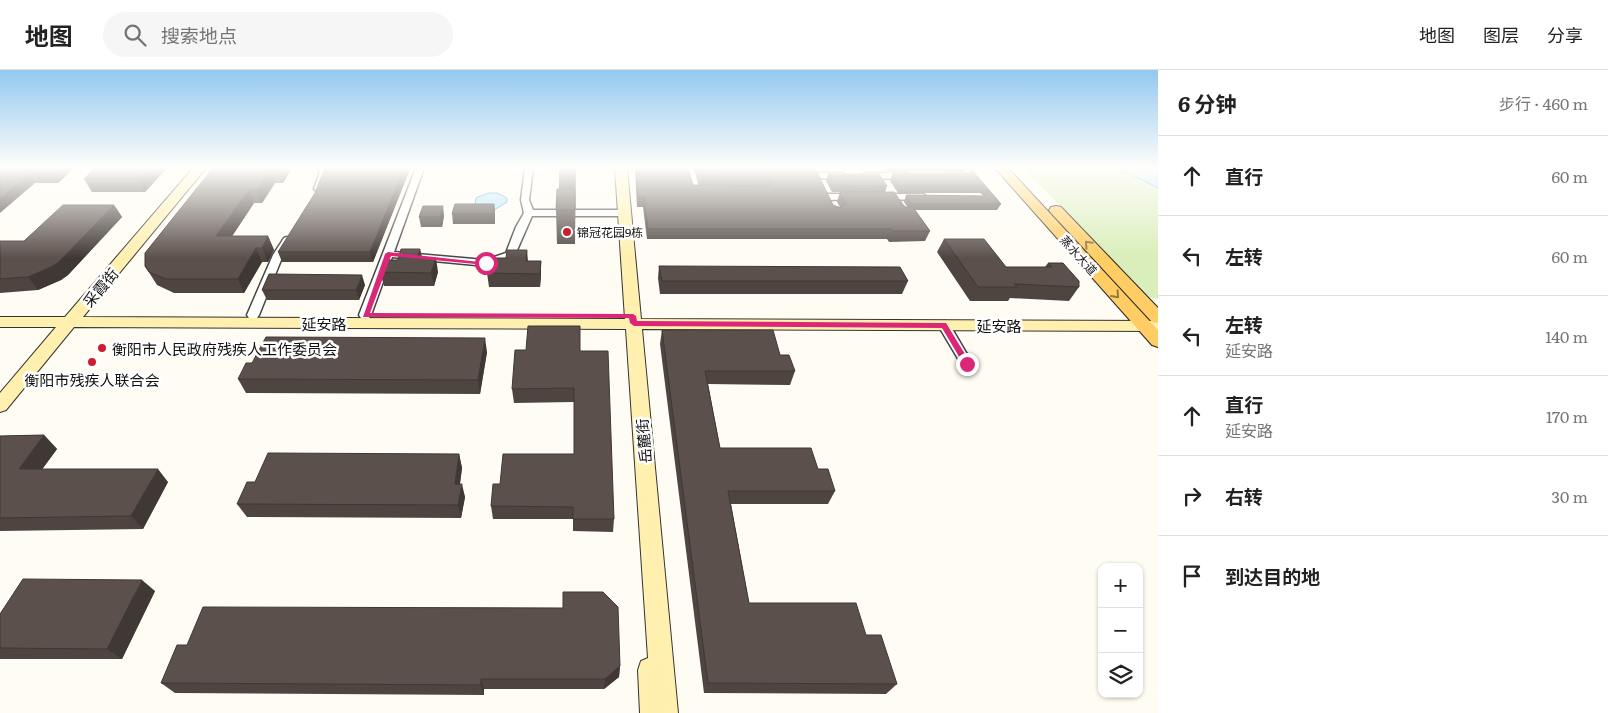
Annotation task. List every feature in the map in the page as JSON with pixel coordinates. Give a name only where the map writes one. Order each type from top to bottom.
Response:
[{"type":"main road","name":"采霞街","points":[[0,405],[68,318],[168,198]]},
{"type":"main road","name":"采霞街","points":[[0,392],[174,198]]},
{"type":"main road","name":"岳麓街","points":[[617,198],[630,320],[665,713]]},
{"type":"main road","name":"岳麓街","points":[[623,198],[653,713]]},
{"type":"main road","name":"蒸水大道","points":[[1029,198],[1146,323],[1158,341]]},
{"type":"main road","name":"蒸水大道","points":[[1044,198],[1158,317]]},
{"type":"main road","points":[[1128,286],[1158,302]]},
{"type":"main road","name":"延安路","points":[[0,314],[68,318],[1146,323]]},
{"type":"main road","name":"延安路","points":[[0,322],[68,318],[365,315],[944,325],[1146,323],[1158,317]]},
{"type":"street","points":[[312,202],[314,198]]},
{"type":"street","points":[[365,315],[409,198]]},
{"type":"street","points":[[525,198],[529,213]]},
{"type":"street","points":[[388,254],[486,263],[500,260],[510,255],[517,242],[522,221],[529,213],[618,213]]},
{"type":"street","points":[[253,315],[278,255],[294,227]]},
{"type":"street","points":[[944,325],[967,364]]},
{"type":"green space","points":[[1052,198],[1158,198],[1158,299],[1146,297]]},
{"type":"water","points":[[476,198],[507,198],[507,202],[494,210],[475,205]]},
{"type":"building","points":[[189,198],[243,198],[216,236],[268,236],[262,248],[256,248],[238,279],[166,279],[149,272],[145,266],[145,253]]},
{"type":"building","points":[[312,198],[392,198],[370,252],[278,252]]},
{"type":"building","points":[[557,198],[575,198],[575,210],[556,210]]},
{"type":"building","points":[[644,198],[830,198],[833,205],[840,208],[846,204],[843,198],[898,198],[904,206],[908,208],[912,206],[930,231],[893,231],[891,229],[648,229]]},
{"type":"building","points":[[908,198],[996,198],[1001,204],[912,204]]},
{"type":"building","points":[[455,204],[494,204],[494,214],[452,214]]},
{"type":"building","points":[[63,205],[114,205],[59,262],[28,277],[0,279],[0,241],[24,241]]},
{"type":"building","points":[[423,206],[443,206],[440,217],[419,217]]},
{"type":"building","points":[[944,239],[984,239],[1006,267],[1052,267],[1048,263],[1063,263],[1079,281],[1079,287],[1014,284],[1017,287],[978,287]]},
{"type":"building","points":[[401,249],[420,249],[417,258],[436,258],[431,273],[380,272],[384,260],[398,260]]},
{"type":"building","points":[[507,250],[527,250],[526,261],[541,261],[540,274],[487,273],[490,258],[506,258]]},
{"type":"building","points":[[659,266],[900,267],[908,281],[662,281]]},
{"type":"building","points":[[269,274],[362,275],[356,290],[262,290]]},
{"type":"building","points":[[528,326],[580,326],[580,351],[608,351],[614,519],[573,519],[573,507],[491,506],[493,484],[500,484],[503,454],[574,454],[574,388],[512,389],[515,350],[526,350]]},
{"type":"building","points":[[662,330],[773,330],[780,355],[789,355],[795,371],[705,371],[720,448],[811,448],[818,469],[828,469],[835,491],[728,491],[749,603],[856,603],[866,635],[881,635],[897,684],[708,683]]},
{"type":"building","points":[[266,337],[485,338],[478,380],[238,379],[246,363],[252,363]]},
{"type":"building","points":[[44,435],[19,469],[158,469],[131,516],[0,518],[0,436]]},
{"type":"building","points":[[268,453],[459,454],[455,484],[462,484],[458,505],[237,504],[247,482],[255,482]]},
{"type":"building","points":[[23,579],[142,580],[107,649],[0,648],[0,614]]},
{"type":"building","points":[[563,592],[603,592],[618,607],[620,666],[605,679],[481,679],[481,685],[161,683],[177,645],[187,645],[203,607],[563,608]]},
{"type":"place","name":"锦冠花园9栋","points":[[567,232]]},
{"type":"place","name":"衡阳市人民政府残疾人工作委员会","points":[[102,348]]},
{"type":"place","name":"衡阳市残疾人联合会","points":[[92,362]]},
{"type":"route","points":[[486,263],[412,254],[388,254],[365,315],[633,316],[634,323],[944,325],[967,364]]}]
